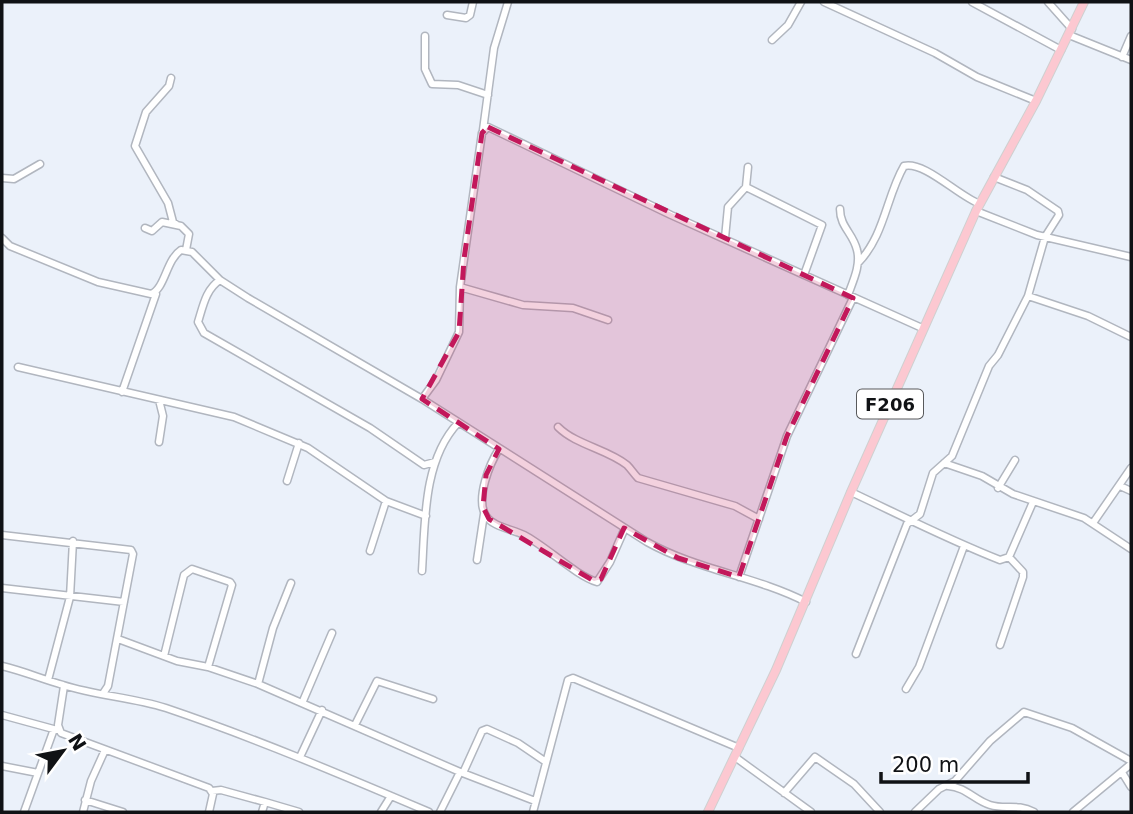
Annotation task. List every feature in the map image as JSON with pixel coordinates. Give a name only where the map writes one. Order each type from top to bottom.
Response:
[{"type":"main road","name":"F206","points":[[712,811],[806,602],[850,492],[922,328],[978,208],[1036,102],[1084,2]]},
{"type":"street","points":[[447,15],[466,19],[470,16],[473,2]]},
{"type":"street","points":[[422,400],[436,380],[459,332],[460,287],[494,48],[508,2]]},
{"type":"street","points":[[772,40],[788,25],[801,2]]},
{"type":"street","points":[[824,2],[977,77],[1036,102]]},
{"type":"street","points":[[972,2],[1061,50]]},
{"type":"street","points":[[1048,2],[1070,32],[1131,60]]},
{"type":"street","points":[[425,36],[425,69],[432,84],[458,85],[488,95]]},
{"type":"street","points":[[1122,57],[1131,36]]},
{"type":"street","points":[[170,78],[169,86],[146,112],[135,146],[168,203],[173,222],[188,231],[186,250]]},
{"type":"street","points":[[483,131],[488,127],[496,128],[725,238],[922,328]]},
{"type":"street","points":[[2,178],[14,179],[40,164]]},
{"type":"street","points":[[858,263],[870,248],[885,219],[894,187],[904,166],[911,164],[928,172],[978,208],[1045,237],[1131,257]]},
{"type":"street","points":[[725,238],[728,207],[746,187],[748,167]]},
{"type":"street","points":[[856,654],[907,524],[920,514],[933,473],[952,456],[989,366],[998,355],[1028,296],[1045,237],[1052,230],[1058,211],[1027,190],[994,177]]},
{"type":"street","points":[[746,187],[822,225],[804,275]]},
{"type":"street","points":[[739,577],[787,436],[851,296],[858,263],[853,240],[840,222],[840,209]]},
{"type":"street","points":[[145,228],[152,231],[162,222],[177,225]]},
{"type":"street","points":[[2,239],[10,246],[98,282],[156,294]]},
{"type":"street","points":[[186,250],[220,280],[422,400],[625,528],[678,558],[773,586],[806,602]]},
{"type":"street","points":[[122,392],[156,294],[173,257],[186,250]]},
{"type":"street","points":[[220,280],[213,285],[198,322],[204,332],[370,428],[424,465],[435,462]]},
{"type":"street","points":[[460,287],[523,305],[573,308],[608,320]]},
{"type":"street","points":[[1028,296],[1088,316],[1131,337]]},
{"type":"street","points":[[18,367],[217,411],[299,443],[386,501],[426,516]]},
{"type":"street","points":[[159,400],[163,415],[159,442]]},
{"type":"street","points":[[422,571],[426,516],[435,462],[441,445],[458,423]]},
{"type":"street","points":[[558,427],[567,436],[590,444],[629,466],[638,478],[735,506],[759,519]]},
{"type":"street","points":[[287,481],[299,443]]},
{"type":"street","points":[[477,560],[484,514],[486,474],[499,449]]},
{"type":"street","points":[[998,488],[1015,460]]},
{"type":"street","points":[[944,463],[982,476],[998,488],[1032,502],[1094,523],[1131,549]]},
{"type":"street","points":[[1094,523],[1131,468]]},
{"type":"street","points":[[1120,486],[1131,491]]},
{"type":"street","points":[[850,492],[892,514],[1000,560],[1009,557],[1032,502]]},
{"type":"street","points":[[370,551],[386,501]]},
{"type":"street","points":[[484,514],[496,524],[532,540],[597,582],[610,562],[625,528]]},
{"type":"street","points":[[2,535],[73,541],[131,550],[133,554],[118,639],[108,686],[104,692]]},
{"type":"street","points":[[48,680],[70,597],[73,541]]},
{"type":"street","points":[[906,689],[919,667],[964,546]]},
{"type":"street","points":[[1000,645],[1023,577],[1023,572],[1009,557]]},
{"type":"street","points":[[164,656],[184,575],[192,569],[232,585],[208,667]]},
{"type":"street","points":[[258,684],[273,628],[291,583]]},
{"type":"street","points":[[2,588],[124,601]]},
{"type":"street","points":[[303,701],[332,633]]},
{"type":"street","points":[[118,639],[303,701],[461,773],[535,801]]},
{"type":"street","points":[[2,666],[64,686],[104,692],[118,699],[130,699],[164,708],[300,757],[429,812]]},
{"type":"street","points":[[533,812],[568,680],[573,678],[737,753],[811,812]]},
{"type":"street","points":[[355,725],[377,681],[433,699]]},
{"type":"street","points":[[24,812],[56,729],[64,686]]},
{"type":"street","points":[[300,757],[322,710]]},
{"type":"street","points":[[915,812],[939,789],[956,781],[990,741],[1024,712],[1072,728],[1131,763],[1123,774],[1077,811]]},
{"type":"street","points":[[2,715],[56,729],[65,735],[212,791],[221,790],[299,812]]},
{"type":"street","points":[[440,812],[482,731],[487,729],[518,743],[546,762]]},
{"type":"street","points":[[83,812],[85,800],[105,750]]},
{"type":"street","points":[[784,793],[815,757],[854,784],[880,812]]},
{"type":"street","points":[[2,766],[38,773]]},
{"type":"street","points":[[1123,774],[1131,787]]},
{"type":"street","points":[[939,789],[957,787],[992,806],[1021,806],[1034,812]]},
{"type":"street","points":[[209,812],[212,791]]},
{"type":"street","points":[[382,812],[391,796]]},
{"type":"street","points":[[85,800],[123,812]]},
{"type":"street","points":[[262,812],[265,802]]},
{"type":"highlighted area","points":[[488,127],[853,298],[787,436],[739,577],[678,558],[624,528],[601,579],[594,581],[489,519],[483,507],[486,475],[499,449],[422,399],[459,332],[464,259],[482,133]]}]
